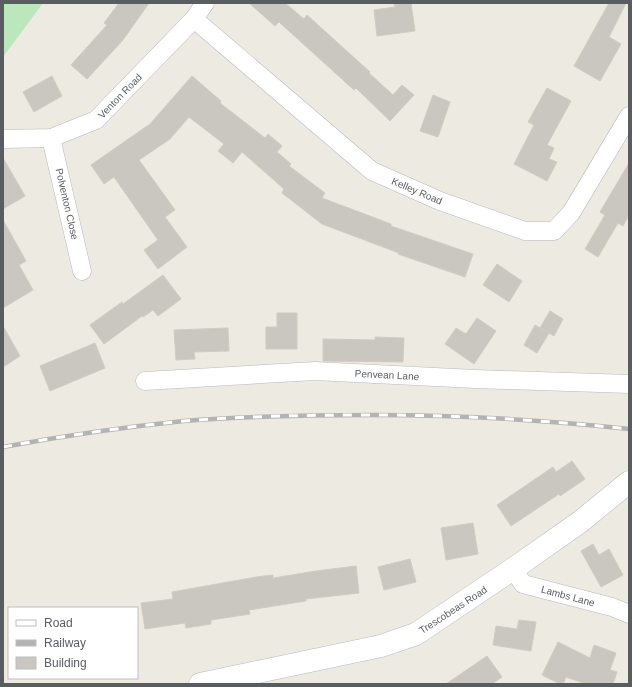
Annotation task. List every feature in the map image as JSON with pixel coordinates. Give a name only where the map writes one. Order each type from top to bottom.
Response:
[{"type":"street","name":"Venton Road","points":[[3,139],[52,138],[96,120],[194,19],[205,3]]},
{"type":"street","name":"Kelley Road","points":[[194,19],[372,172],[440,201],[526,231],[554,231],[572,213],[629,116]]},
{"type":"street","name":"Polventon Close","points":[[52,138],[82,270]]},
{"type":"street","name":"Penvean Lane","points":[[145,381],[315,371],[475,379],[629,384]]},
{"type":"street","name":"Trescobeas Road","points":[[200,684],[381,646],[416,634],[580,522],[629,482]]},
{"type":"street","name":"Lambs Lane","points":[[513,569],[523,584],[612,607],[629,614]]},
{"type":"green space","points":[[3,3],[43,3],[3,57]]},
{"type":"building","points":[[119,3],[149,3],[123,40],[87,79],[71,65],[107,25],[104,23]]},
{"type":"building","points":[[249,3],[285,3],[304,19],[307,15],[393,95],[402,85],[414,95],[390,121],[356,88],[354,90],[279,22],[275,26]]},
{"type":"building","points":[[394,3],[411,3],[415,31],[377,36],[374,10],[395,7]]},
{"type":"building","points":[[609,3],[626,3],[609,37],[621,44],[600,81],[574,66]]},
{"type":"building","points":[[52,76],[62,96],[34,112],[23,92]]},
{"type":"building","points":[[192,76],[221,101],[220,103],[265,138],[268,134],[282,146],[277,152],[291,164],[289,166],[325,193],[322,198],[391,224],[391,226],[473,254],[465,277],[398,254],[399,253],[322,224],[282,193],[284,189],[242,152],[233,163],[218,151],[224,144],[189,117],[170,139],[139,160],[175,210],[165,217],[187,247],[158,269],[144,250],[158,240],[114,177],[104,184],[91,165],[150,124]]},
{"type":"building","points":[[547,88],[571,101],[547,145],[554,148],[549,159],[557,162],[547,181],[514,164],[534,125],[528,122]]},
{"type":"building","points":[[433,95],[450,102],[438,137],[420,131]]},
{"type":"building","points":[[3,158],[25,196],[3,209]]},
{"type":"building","points":[[629,163],[629,215],[623,226],[618,223],[598,257],[585,249],[605,215],[600,212]]},
{"type":"building","points":[[3,220],[26,261],[19,265],[33,290],[3,308]]},
{"type":"building","points":[[497,264],[522,281],[509,302],[483,285]]},
{"type":"building","points":[[163,275],[181,299],[158,316],[153,310],[143,317],[142,316],[104,344],[90,325],[122,302],[123,304]]},
{"type":"building","points":[[550,311],[563,319],[554,336],[540,328]]},
{"type":"building","points":[[277,313],[297,313],[297,349],[266,349],[266,327],[277,327]]},
{"type":"building","points":[[477,318],[496,331],[474,364],[445,344],[456,328],[466,334]]},
{"type":"building","points":[[535,325],[549,333],[537,353],[524,345]]},
{"type":"building","points":[[3,326],[20,356],[3,367]]},
{"type":"building","points":[[228,328],[229,351],[194,352],[195,359],[176,360],[174,330]]},
{"type":"building","points":[[375,337],[404,338],[403,362],[323,361],[323,339],[375,340]]},
{"type":"building","points":[[95,343],[105,368],[50,391],[40,366]]},
{"type":"building","points":[[572,461],[585,479],[560,496],[559,494],[511,526],[497,505],[553,467],[556,472]]},
{"type":"building","points":[[473,523],[478,554],[446,560],[441,528]]},
{"type":"building","points":[[593,544],[599,555],[609,549],[623,575],[601,587],[581,551]]},
{"type":"building","points":[[410,559],[416,582],[384,590],[378,567]]},
{"type":"building","points":[[356,566],[359,593],[306,599],[306,601],[249,610],[250,614],[211,620],[211,624],[186,628],[185,623],[145,629],[141,603],[173,599],[172,592],[256,577],[273,575],[273,578]]},
{"type":"building","points":[[519,620],[536,622],[531,651],[493,645],[496,626],[517,629]]},
{"type":"building","points":[[558,642],[590,658],[594,645],[616,653],[610,670],[617,672],[613,684],[586,684],[566,677],[563,684],[560,684],[542,675]]},
{"type":"building","points":[[487,656],[502,677],[492,684],[446,684]]},
{"type":"railway","points":[[3,447],[161,423],[208,419],[279,416],[406,415],[470,417],[629,429]]}]
